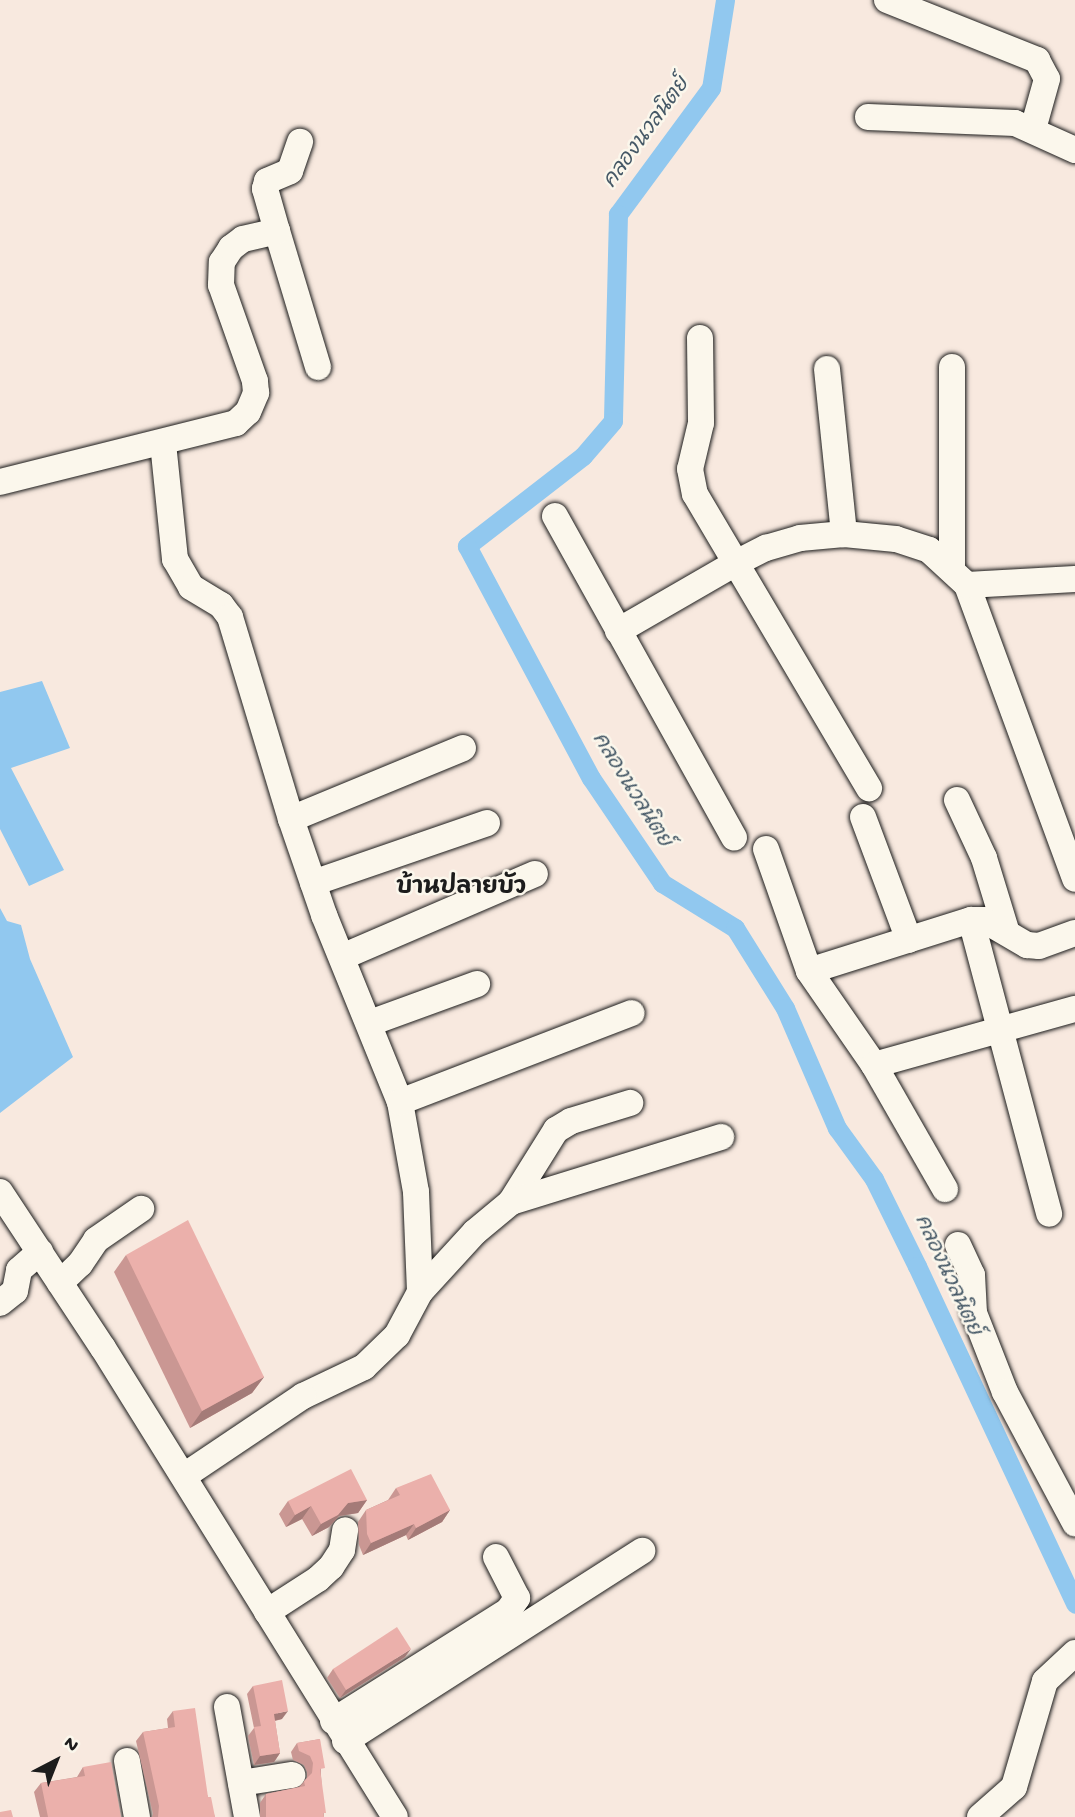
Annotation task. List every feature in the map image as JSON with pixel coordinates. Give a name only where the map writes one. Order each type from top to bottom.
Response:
[{"type":"street","points":[[887,0],[1037,60],[1047,79],[1032,129]]},
{"type":"street","points":[[868,117],[997,121],[1032,129],[1075,150]]},
{"type":"street","points":[[300,142],[290,171],[268,181],[265,189],[318,367]]},
{"type":"street","points":[[0,482],[236,424],[248,412],[257,393],[221,285],[222,262],[231,247],[243,239],[276,231]]},
{"type":"street","points":[[701,338],[701,423],[690,469],[695,494],[869,788]]},
{"type":"street","points":[[952,367],[959,578],[1075,879]]},
{"type":"street","points":[[827,369],[844,534]]},
{"type":"street","points":[[163,443],[176,559],[191,587],[221,606],[230,617],[313,883],[400,1102],[416,1192],[420,1292]]},
{"type":"street","points":[[555,516],[734,838]]},
{"type":"street","points":[[618,631],[734,564],[766,548],[800,538],[844,534],[897,539],[929,550],[959,578],[1075,579]]},
{"type":"street","points":[[291,819],[463,748]]},
{"type":"street","points":[[957,800],[984,858],[1007,933]]},
{"type":"street","points":[[863,817],[909,940]]},
{"type":"street","points":[[313,883],[487,823]]},
{"type":"street","points":[[766,849],[809,971],[874,1065],[945,1189]]},
{"type":"street","points":[[342,957],[535,874]]},
{"type":"street","points":[[971,920],[998,1030],[1049,1214]]},
{"type":"street","points":[[809,971],[971,920],[984,920],[1027,945],[1039,946],[1075,933]]},
{"type":"street","points":[[370,1023],[477,984]]},
{"type":"street","points":[[874,1065],[1075,1009]]},
{"type":"street","points":[[400,1102],[632,1013]]},
{"type":"street","points":[[184,1476],[303,1396],[364,1367],[397,1335],[420,1292],[475,1232],[511,1202],[556,1130],[571,1121],[630,1103]]},
{"type":"street","points":[[511,1202],[721,1137]]},
{"type":"street","points":[[0,1192],[184,1476],[339,1731],[395,1817]]},
{"type":"street","points":[[61,1283],[80,1264],[96,1240],[141,1209]]},
{"type":"street","points":[[958,1245],[972,1275],[974,1313],[1005,1392],[1075,1523]]},
{"type":"street","points":[[0,1303],[15,1291],[19,1270],[40,1252]]},
{"type":"street","points":[[267,1612],[318,1579],[331,1567],[342,1550],[345,1530]]},
{"type":"street","points":[[339,1731],[642,1551]]},
{"type":"street","points":[[339,1731],[508,1611],[517,1598],[496,1558]]},
{"type":"street","points":[[980,1817],[1014,1787],[1045,1681],[1075,1654]]},
{"type":"street","points":[[228,1707],[247,1817]]},
{"type":"street","points":[[127,1760],[137,1817]]},
{"type":"street","points":[[241,1783],[292,1774]]},
{"type":"water","points":[[42,681],[70,748],[11,768],[64,870],[29,886],[0,829],[0,692]]},
{"type":"water","points":[[0,908],[7,921],[21,925],[30,959],[73,1057],[0,1113]]},
{"type":"building","points":[[188,1220],[264,1377],[202,1411],[126,1255]]},
{"type":"building","points":[[351,1469],[367,1500],[348,1503],[338,1515],[321,1524],[311,1506],[295,1515],[288,1501]]},
{"type":"building","points":[[431,1474],[450,1510],[416,1528],[414,1524],[371,1543],[367,1534],[366,1510],[400,1495],[396,1488]]},
{"type":"building","points":[[397,1627],[411,1649],[346,1690],[333,1669]]},
{"type":"building","points":[[282,1680],[288,1711],[274,1714],[280,1753],[260,1756],[254,1727],[261,1726],[253,1686]]},
{"type":"building","points":[[195,1708],[208,1797],[211,1797],[215,1817],[158,1817],[159,1806],[143,1732],[175,1727],[173,1711]]},
{"type":"building","points":[[320,1739],[325,1768],[320,1769],[326,1813],[323,1813],[324,1817],[266,1817],[266,1794],[305,1786],[304,1781],[312,1773],[313,1763],[310,1756],[299,1751],[297,1743]]},
{"type":"building","points":[[111,1762],[121,1817],[48,1817],[41,1783],[85,1776],[83,1767]]},
{"type":"building","points":[[11,1810],[13,1817],[0,1817],[0,1812]]},
{"type":"waterway","name":"คลองนวลนิตย์","points":[[725,0],[711,88],[618,214],[613,421],[583,456],[467,546],[591,778],[662,883],[735,928],[785,1008],[837,1128],[874,1179],[917,1266],[1075,1604]]},
{"type":"district","name":"บ้านปลายบัว","points":[[461,889]]}]
